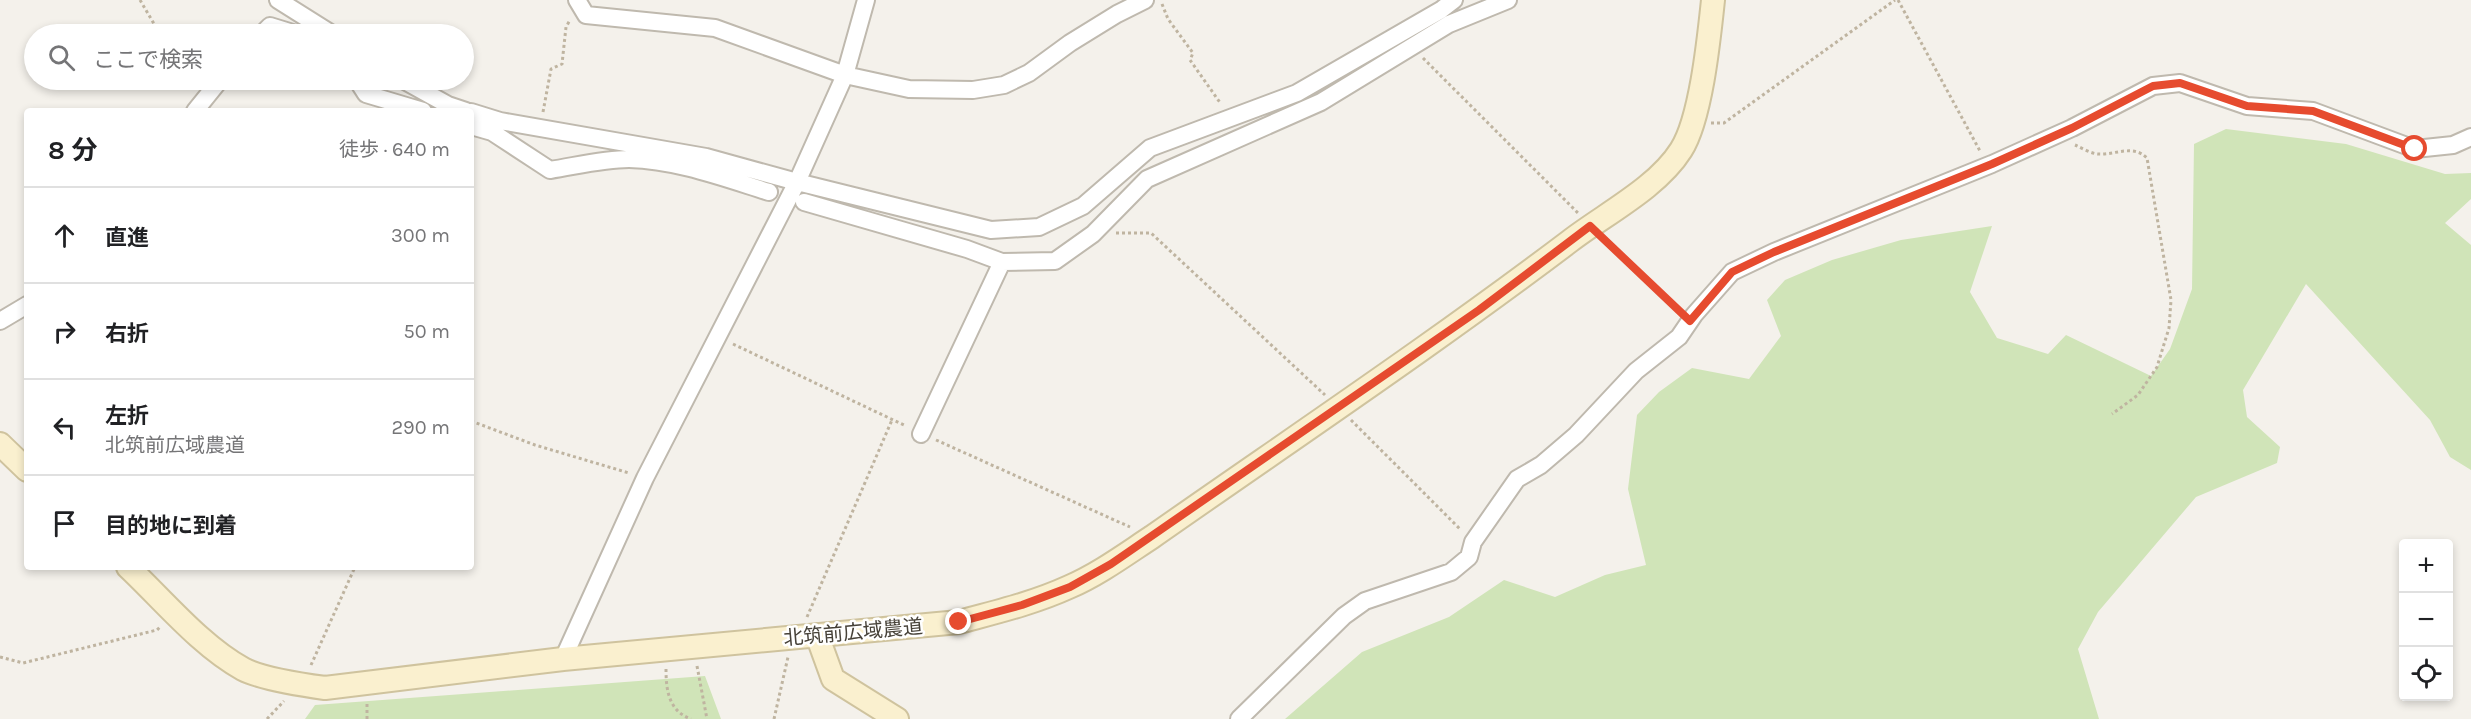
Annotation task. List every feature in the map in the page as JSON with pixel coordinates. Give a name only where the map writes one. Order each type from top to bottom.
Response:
[{"type":"street","points":[[278,0],[316,24]]},
{"type":"street","points":[[563,659],[645,478],[797,182],[845,75],[866,0]]},
{"type":"street","points":[[578,2],[586,15],[715,28],[845,75],[909,89],[973,90],[1004,85],[1029,73],[1070,43],[1145,0]]},
{"type":"street","points":[[474,113],[500,121],[706,157],[991,230],[1039,227],[1083,206],[1150,148],[1297,93],[1441,10],[1454,0]]},
{"type":"street","points":[[804,202],[967,249],[1002,262],[1055,261],[1094,234],[1148,178],[1321,102],[1449,24],[1508,0]]},
{"type":"street","name":"北筑前広域農道","points":[[131,570],[210,645],[244,670],[302,685],[335,687],[563,659],[959,622],[1022,605],[1070,587],[1152,537],[1479,310],[1654,180],[1682,149],[1697,109],[1713,0]]},
{"type":"street","points":[[1239,719],[1344,616],[1365,601],[1451,572],[1469,557],[1473,542],[1517,479],[1541,465],[1576,435],[1636,371],[1679,337],[1732,272],[1774,252],[1988,165],[2065,131],[2153,86],[2180,83],[2247,106],[2313,111],[2415,149],[2453,145],[2471,137]]},
{"type":"street","points":[[197,108],[212,90]]},
{"type":"street","points":[[363,90],[366,94],[413,108]]},
{"type":"street","points":[[422,90],[457,108]]},
{"type":"street","points":[[474,127],[492,132],[550,170],[627,159],[651,161],[707,172],[769,192]]},
{"type":"street","points":[[1094,196],[1114,213]]},
{"type":"street","points":[[921,434],[1002,262]]},
{"type":"street","points":[[0,321],[24,307]]},
{"type":"street","points":[[0,444],[24,467]]},
{"type":"street","points":[[804,636],[833,679],[897,719]]},
{"type":"path","points":[[140,0],[154,24]]},
{"type":"path","points":[[1160,0],[1168,19],[1193,53],[1190,60],[1232,118]]},
{"type":"path","points":[[1692,123],[1724,123],[1897,0],[1988,165]]},
{"type":"path","points":[[540,128],[551,69],[562,64],[566,27],[578,2]]},
{"type":"path","points":[[1412,46],[1590,226],[1690,321]]},
{"type":"path","points":[[2065,131],[2075,146],[2097,154],[2131,150],[2141,152],[2147,158],[2171,300],[2169,328],[2157,367],[2138,395],[2112,414]]},
{"type":"path","points":[[1094,234],[1151,233],[1338,407],[1473,542]]},
{"type":"path","points":[[774,719],[804,636],[805,623],[892,420]]},
{"type":"path","points":[[474,422],[535,445],[645,478]]},
{"type":"path","points":[[302,685],[354,570]]},
{"type":"path","points":[[0,657],[23,663],[157,630],[176,613]]},
{"type":"path","points":[[695,647],[707,719]]},
{"type":"path","points":[[665,650],[666,686],[671,704],[686,717],[692,719]]},
{"type":"green space","points":[[2226,129],[2346,144],[2445,174],[2471,173],[2471,199],[2445,223],[2471,245],[2471,470],[2450,457],[2430,420],[2306,284],[2243,390],[2247,417],[2280,447],[2277,463],[2196,497],[2098,612],[2078,649],[2099,719],[1285,719],[1362,652],[1449,617],[1504,580],[1555,597],[1605,575],[1646,565],[1628,489],[1637,415],[1659,392],[1692,368],[1749,379],[1781,336],[1767,300],[1785,280],[1832,260],[1901,240],[1992,226],[1970,292],[1997,338],[2048,354],[2066,335],[2151,376],[2170,349],[2192,289],[2194,144]]},
{"type":"green space","points":[[705,676],[721,719],[305,719],[315,705]]},
{"type":"route","points":[[959,622],[1022,605],[1070,587],[1111,564],[1479,310],[1590,226],[1690,321],[1732,272],[1774,252],[1992,164],[2072,128],[2153,86],[2180,83],[2247,106],[2313,111],[2415,149]]}]
